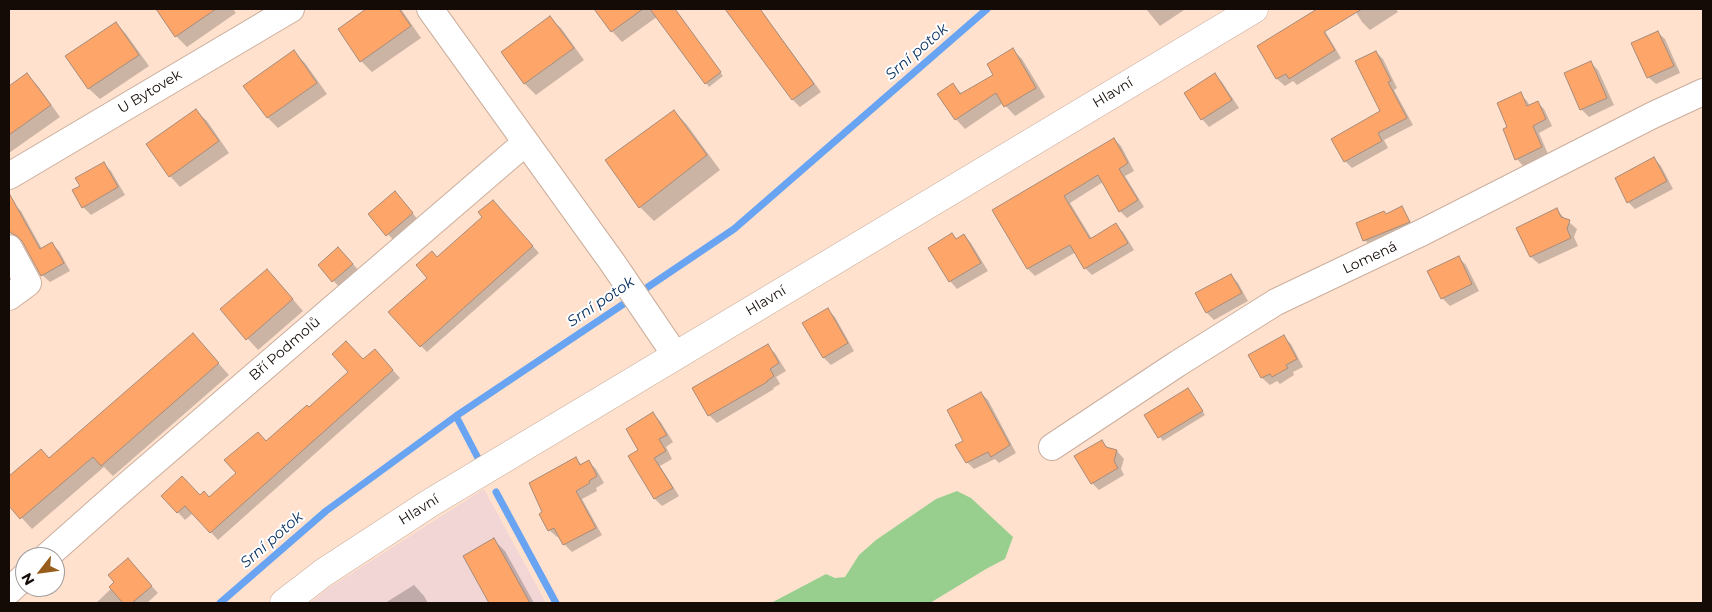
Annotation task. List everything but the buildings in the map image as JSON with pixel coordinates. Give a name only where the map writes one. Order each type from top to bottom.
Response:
[{"type":"street","name":"U Bytovek","points":[[9,176],[291,9]]},
{"type":"street","points":[[430,9],[676,356]]},
{"type":"street","name":"Hlavní","points":[[284,603],[330,568],[414,513],[1254,9]]},
{"type":"street","name":"Lomená","points":[[1052,448],[1177,364],[1276,302],[1423,232],[1653,115],[1703,92]]},
{"type":"street","name":"Bří Podmolů","points":[[57,547],[525,143]]},
{"type":"street","points":[[9,248],[28,283],[9,298]]},
{"type":"shaded area","points":[[484,489],[546,603],[310,603],[327,589]]},
{"type":"green space","points":[[957,491],[971,498],[1013,537],[1005,559],[930,603],[771,603],[826,574],[835,578],[845,577],[859,555],[876,540],[936,499]]},
{"type":"waterway","name":"Srní potok","points":[[639,293],[734,229],[987,9]]},
{"type":"waterway","name":"Srní potok","points":[[220,603],[326,511],[456,416],[631,299]]},
{"type":"waterway","points":[[456,416],[478,458]]},
{"type":"waterway","points":[[496,492],[556,603]]}]
